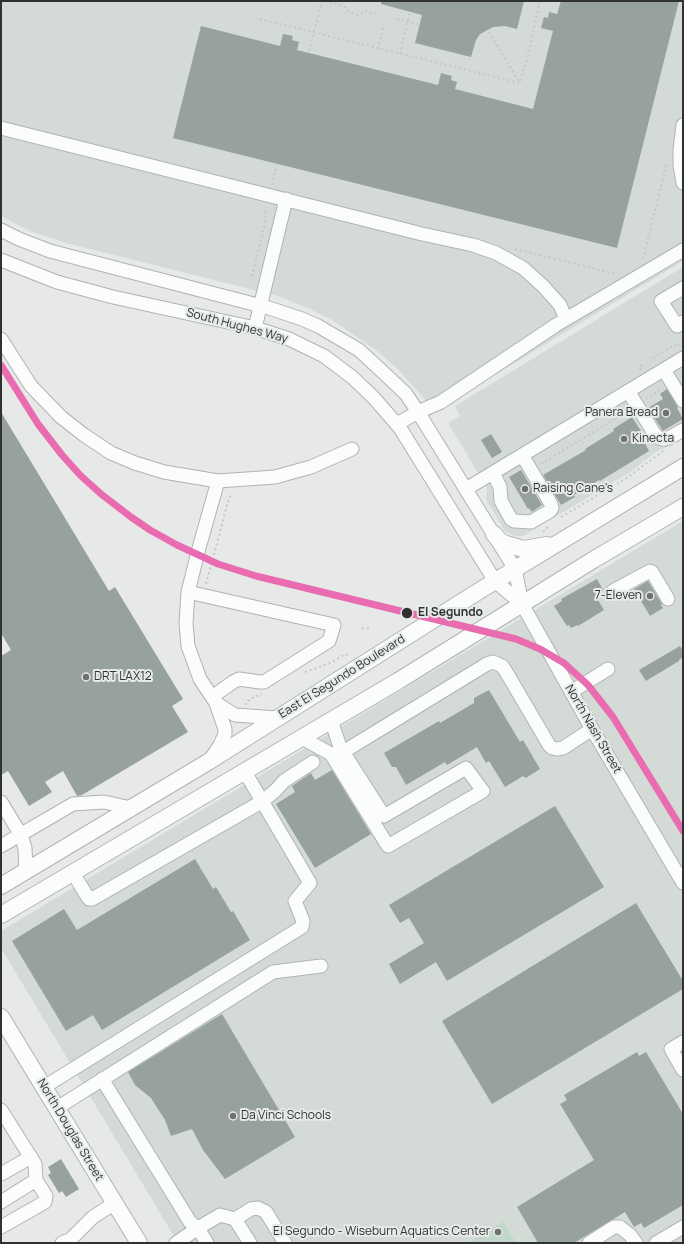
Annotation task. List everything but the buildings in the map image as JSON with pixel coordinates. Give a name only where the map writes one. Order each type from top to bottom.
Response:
[{"type":"main road","name":"East El Segundo Boulevard","points":[[1,886],[208,762],[556,543],[683,467]]},
{"type":"main road","points":[[1,915],[302,738],[683,507]]},
{"type":"main road","points":[[494,534],[500,541],[506,544],[524,549],[556,543]]},
{"type":"main road","name":"North Douglas Street","points":[[1,1016],[139,1243]]},
{"type":"street","points":[[1,122],[20,133]]},
{"type":"street","points":[[683,125],[680,150],[680,165],[683,183]]},
{"type":"street","points":[[1,128],[473,245],[496,253],[523,268],[543,286],[560,306],[566,320]]},
{"type":"street","points":[[255,328],[286,199]]},
{"type":"street","name":"South Hughes Way","points":[[1,230],[50,251],[260,306],[302,319],[318,326],[359,350],[406,394],[515,569]]},
{"type":"street","points":[[397,424],[418,412],[441,402],[556,325],[683,250]]},
{"type":"street","name":"South Hughes Way","points":[[1,260],[56,282],[113,297],[255,328],[289,338],[324,356],[352,377],[374,398],[397,424],[495,581],[522,604]]},
{"type":"street","points":[[683,288],[661,301],[677,326],[683,322]]},
{"type":"street","points":[[1,339],[31,386],[61,417],[111,453],[164,472],[218,481],[275,478],[311,467],[352,449]]},
{"type":"street","points":[[466,489],[683,358]]},
{"type":"street","points":[[664,370],[683,401]]},
{"type":"street","points":[[628,391],[654,433],[659,438],[663,440],[683,430]]},
{"type":"street","points":[[492,472],[500,487],[501,501],[509,515],[514,521],[531,522],[550,511],[552,508],[522,455]]},
{"type":"street","points":[[208,762],[220,745],[225,734],[225,729],[214,700],[200,680],[188,646],[186,623],[188,592],[198,548],[218,481]]},
{"type":"street","name":"North Nash Street","points":[[515,569],[522,604],[592,729],[683,883]]},
{"type":"street","points":[[613,591],[650,571],[668,599]]},
{"type":"street","points":[[188,592],[334,625],[329,641],[264,682],[239,679],[233,682],[214,700]]},
{"type":"street","points":[[343,752],[492,662],[502,666],[505,670],[552,748],[557,750],[563,748],[592,729]]},
{"type":"street","points":[[571,692],[608,669]]},
{"type":"street","points":[[214,700],[235,715],[278,718]]},
{"type":"street","points":[[302,738],[330,754],[388,846],[483,791],[466,768],[384,816],[340,747],[331,720]]},
{"type":"street","points":[[73,872],[89,899],[92,899],[263,801],[284,781],[313,762]]},
{"type":"street","points":[[44,1087],[302,927],[303,921],[295,901],[310,883],[245,772]]},
{"type":"street","points":[[1,802],[21,835],[25,848],[26,871]]},
{"type":"street","points":[[1,846],[73,804],[104,802],[131,808]]},
{"type":"street","points":[[57,1108],[272,972],[321,966]]},
{"type":"street","points":[[683,1042],[671,1049],[683,1070]]},
{"type":"street","points":[[102,1079],[190,1222],[198,1228],[207,1243]]},
{"type":"street","points":[[1,1110],[35,1164],[36,1180],[46,1196],[45,1202],[1,1227]]},
{"type":"street","points":[[1,1174],[30,1157]]},
{"type":"street","points":[[1,1202],[36,1180]]},
{"type":"street","points":[[66,1242],[93,1216],[115,1202]]},
{"type":"street","points":[[176,1243],[198,1228],[220,1216],[235,1219],[251,1209],[258,1208],[266,1212],[285,1243]]},
{"type":"street","points":[[235,1219],[250,1243]]},
{"type":"street","points":[[589,1243],[614,1228],[620,1227],[630,1235],[636,1243]]},
{"type":"street","points":[[656,1243],[683,1227]]},
{"type":"path","points":[[309,51],[323,1],[344,6],[347,10],[357,15],[365,10],[376,14]]},
{"type":"path","points":[[520,83],[540,1]]},
{"type":"path","points":[[400,54],[410,13]]},
{"type":"path","points":[[260,19],[520,83]]},
{"type":"path","points":[[397,19],[418,24]]},
{"type":"path","points":[[378,49],[384,23]]},
{"type":"path","points":[[488,32],[520,83]]},
{"type":"path","points":[[272,188],[278,161]]},
{"type":"path","points":[[637,263],[644,259],[666,166],[669,162],[673,162]]},
{"type":"path","points":[[252,276],[264,227],[268,202]]},
{"type":"path","points":[[514,249],[618,275],[619,274]]},
{"type":"path","points":[[653,358],[676,344],[677,346],[683,343]]},
{"type":"path","points":[[641,370],[639,367],[642,365]]},
{"type":"path","points":[[537,466],[672,383]]},
{"type":"path","points":[[555,520],[628,477],[654,456],[669,448]]},
{"type":"path","points":[[203,596],[213,556],[233,492]]},
{"type":"path","points":[[362,628],[370,630]]},
{"type":"path","points":[[301,673],[330,663],[346,654],[350,658]]},
{"type":"path","points":[[245,710],[246,702],[267,692]]},
{"type":"shaded area","points":[[1,1],[683,1],[683,261],[435,411],[398,369],[376,350],[332,320],[312,310],[278,296],[70,244],[29,231],[1,216]]},
{"type":"shaded area","points":[[683,267],[683,439],[657,451],[632,471],[523,536],[514,536],[504,530],[486,499],[487,488],[448,423],[460,416],[455,406]]},
{"type":"shaded area","points":[[683,521],[683,1243],[178,1243],[1,948],[1,931]]},
{"type":"green space","name":"El Segundo - Wiseburn Aquatics Center","points":[[503,1222],[516,1243],[468,1243]]},
{"type":"transit line","points":[[1,365],[38,424],[62,455],[81,476],[101,494],[131,517],[150,530],[177,545],[218,564],[256,576],[516,639],[540,649],[564,663],[588,685],[613,717],[683,831]]},
{"type":"place","name":"Panera Bread","points":[[666,413]]},
{"type":"place","name":"Kinecta","points":[[624,439]]},
{"type":"place","name":"Raising Cane's","points":[[525,489]]},
{"type":"place","name":"7-Eleven","points":[[650,596]]},
{"type":"place","name":"El Segundo","points":[[407,613]]},
{"type":"place","name":"DRT LAX12","points":[[86,677]]},
{"type":"place","name":"Da Vinci Schools","points":[[233,1116]]},
{"type":"place","name":"El Segundo - Wiseburn Aquatics Center","points":[[498,1232]]}]
